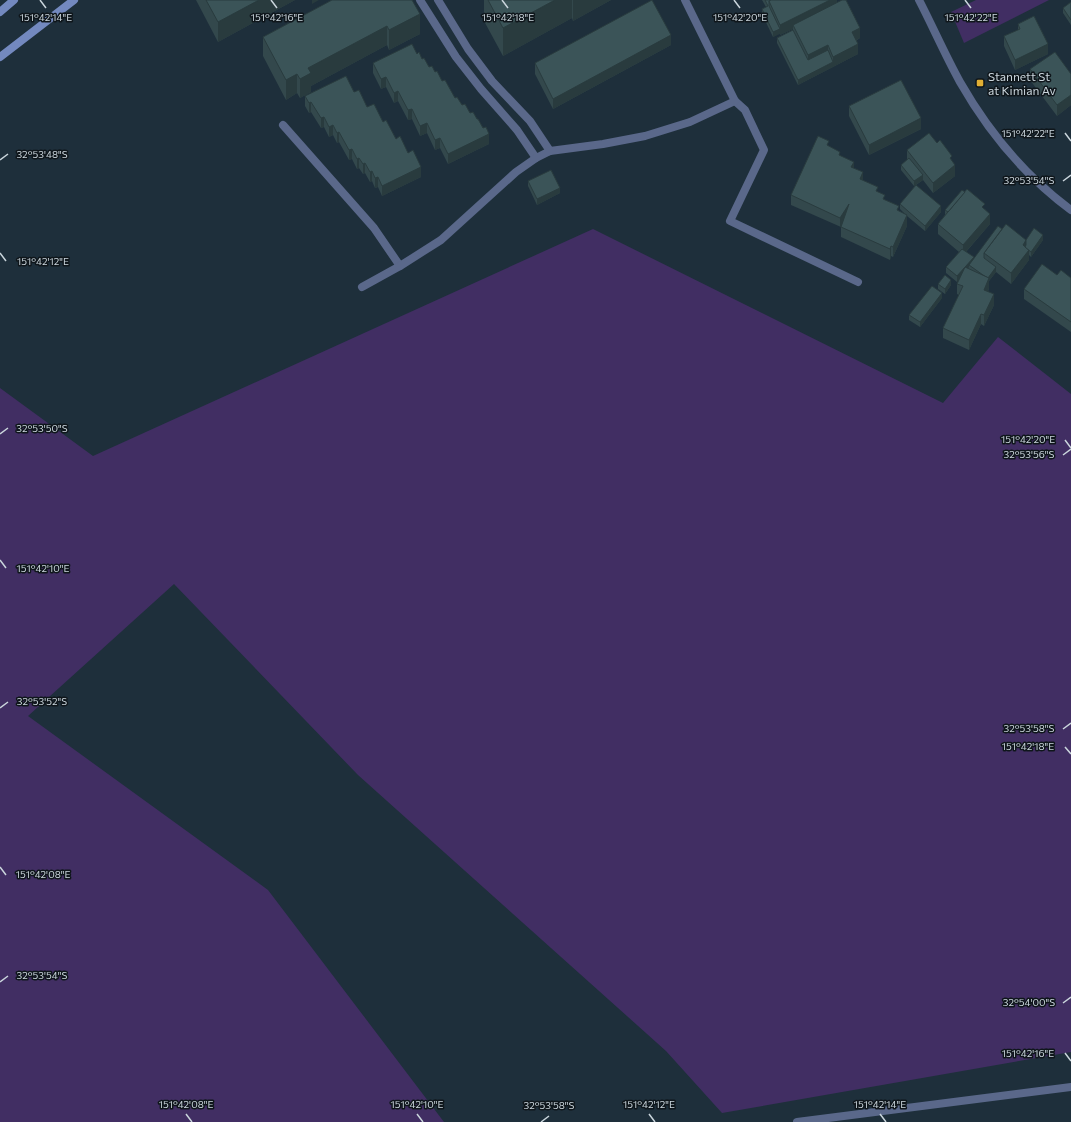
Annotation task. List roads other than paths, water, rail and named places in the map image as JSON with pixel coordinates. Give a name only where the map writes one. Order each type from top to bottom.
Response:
[{"type":"main road","points":[[0,12],[14,0]]},
{"type":"main road","points":[[0,57],[74,0]]},
{"type":"street","points":[[420,0],[456,57],[481,89],[518,130],[536,158]]},
{"type":"street","points":[[438,0],[468,49],[492,81],[530,121],[550,151]]},
{"type":"street","points":[[685,0],[735,101],[745,110],[764,150],[730,220],[858,282]]},
{"type":"street","points":[[919,0],[960,82],[979,112],[1022,167],[1049,194],[1071,210]]},
{"type":"street","points":[[362,287],[400,266],[441,240],[516,172],[536,158],[550,151],[603,144],[645,136],[690,122],[735,101]]},
{"type":"street","points":[[283,125],[374,228],[400,266]]},
{"type":"street","points":[[797,1122],[1071,1087]]},
{"type":"place","name":"Stannett St at Kimian Av","points":[[980,83]]}]
